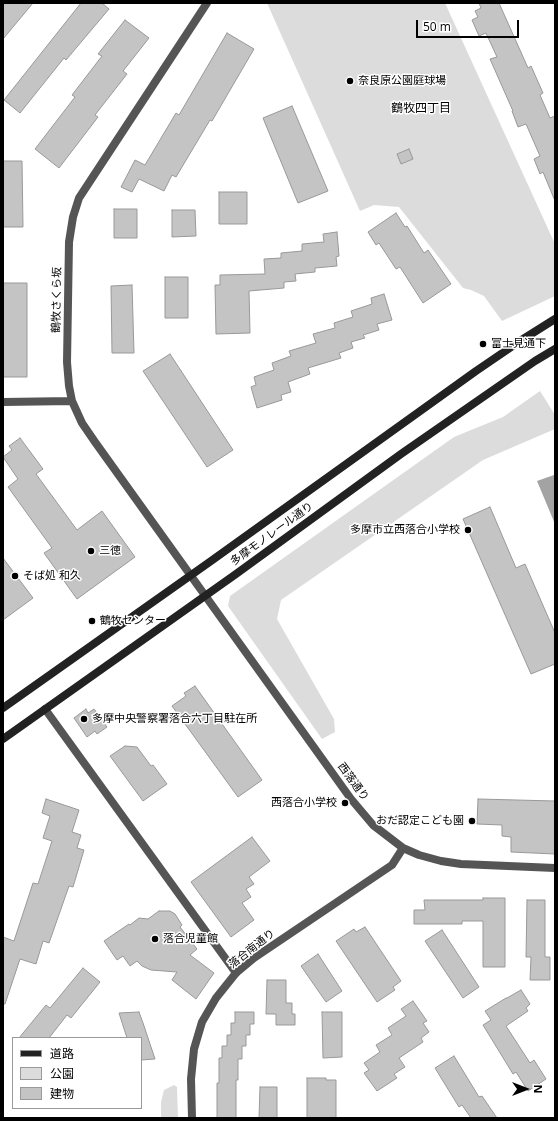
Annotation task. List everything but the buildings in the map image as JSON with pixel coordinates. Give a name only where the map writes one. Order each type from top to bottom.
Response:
[{"type":"main road","name":"多摩モノレール通り","points":[[3,708],[451,389],[520,341],[555,319]]},
{"type":"main road","name":"多摩モノレール通り","points":[[3,739],[401,454],[535,361],[555,349]]},
{"type":"street","name":"鶴牧さくら坂","points":[[205,595],[82,423],[72,401],[67,362],[69,242],[73,217],[79,198],[207,3]]},
{"type":"street","points":[[3,402],[72,401]]},
{"type":"street","name":"西落通り","points":[[205,595],[351,799],[373,825],[384,835],[403,848],[419,855],[441,861],[461,864],[555,868]]},
{"type":"street","points":[[45,709],[236,973]]},
{"type":"street","name":"落合南通り","points":[[192,1118],[191,1079],[194,1049],[202,1022],[216,998],[236,973],[254,958],[392,865],[403,848]]},
{"type":"green space","points":[[267,3],[445,3],[555,244],[555,296],[502,321],[484,296],[463,288],[399,207],[374,205],[360,211]]},
{"type":"green space","points":[[540,391],[555,415],[555,429],[483,460],[281,600],[277,619],[334,719],[335,732],[322,739],[228,606],[230,596],[454,437],[503,417]]},
{"type":"green space","points":[[174,1085],[177,1087],[178,1118],[161,1118],[161,1102],[164,1090]]},
{"type":"shaded area","points":[[554,475],[555,477],[555,524],[537,481]]},
{"type":"place","name":"奈良原公園庭球場","points":[[350,81]]},
{"type":"place","name":"富士見通下","points":[[483,344]]},
{"type":"place","name":"多摩市立西落合小学校","points":[[468,530]]},
{"type":"place","name":"三徳","points":[[91,551]]},
{"type":"place","name":"そば処 和久","points":[[15,576]]},
{"type":"place","name":"鶴牧センター","points":[[92,621]]},
{"type":"place","name":"多摩中央警察署落合六丁目駐在所","points":[[84,719]]},
{"type":"place","name":"西落合小学校","points":[[345,803]]},
{"type":"place","name":"おだ認定こども園","points":[[472,821]]},
{"type":"place","name":"落合児童館","points":[[155,939]]},
{"type":"district","name":"鶴牧四丁目","points":[[421,109]]}]
